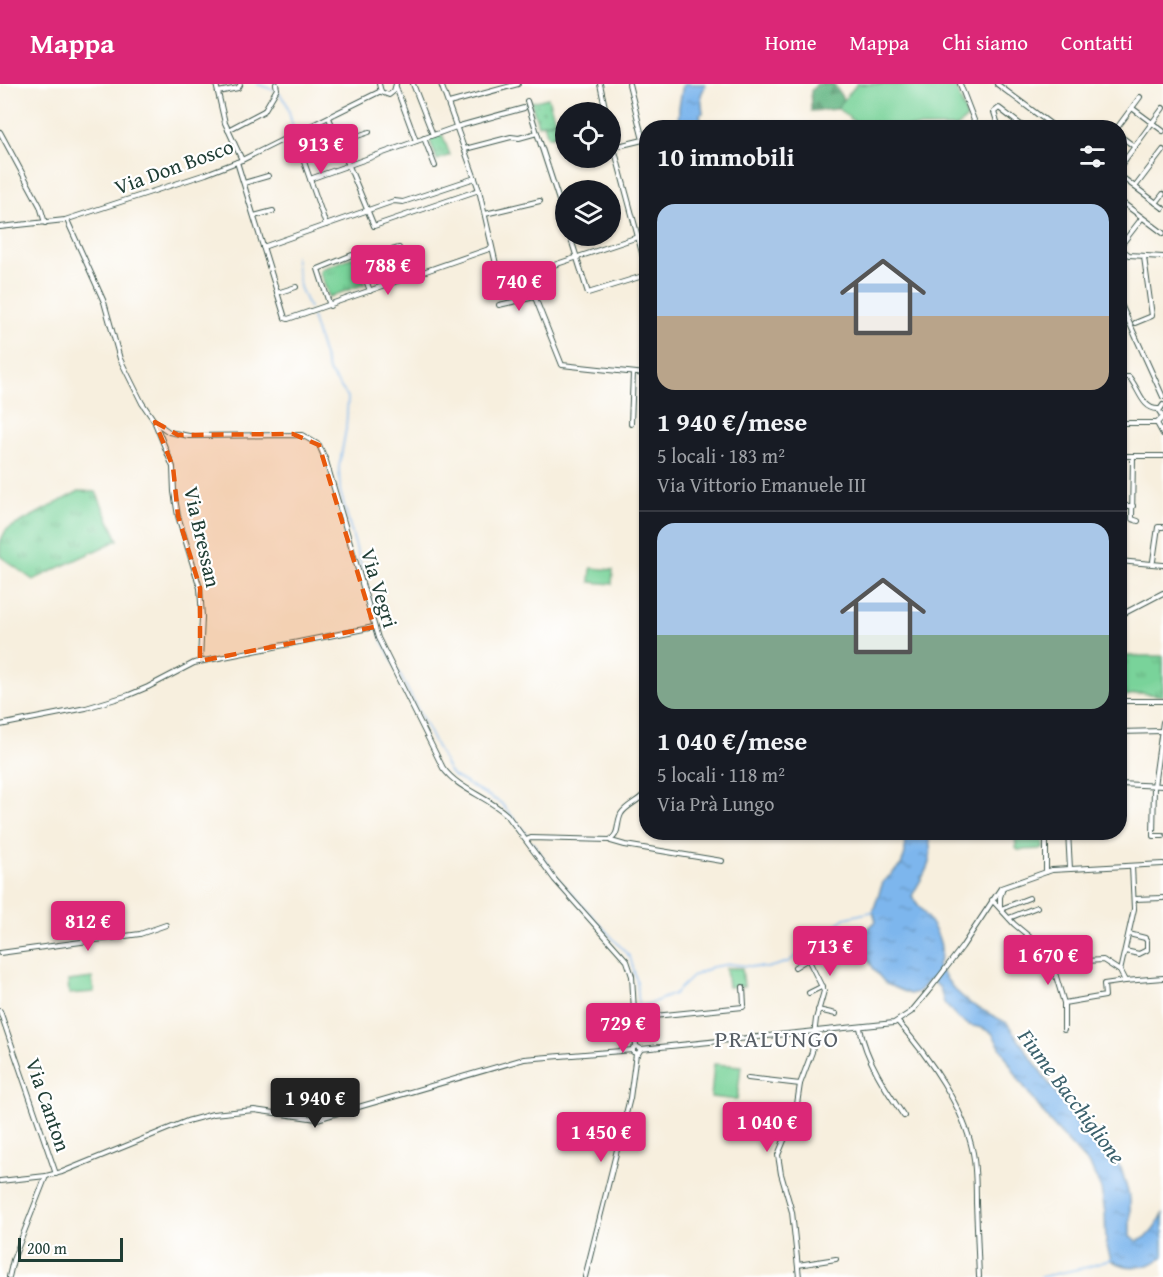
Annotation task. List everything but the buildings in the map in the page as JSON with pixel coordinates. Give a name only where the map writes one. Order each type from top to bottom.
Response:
[{"type":"street","points":[[216,84],[228,130],[242,159]]},
{"type":"street","points":[[379,84],[381,91],[386,95],[391,94],[399,99]]},
{"type":"street","points":[[413,84],[433,135]]},
{"type":"street","points":[[441,84],[479,190],[498,273],[502,278],[528,280],[562,365],[639,373]]},
{"type":"street","points":[[449,103],[518,84]]},
{"type":"street","points":[[600,84],[604,102]]},
{"type":"street","points":[[629,84],[639,124]]},
{"type":"street","points":[[960,84],[974,120]]},
{"type":"street","points":[[965,84],[965,94]]},
{"type":"street","points":[[998,84],[1045,120]]},
{"type":"street","points":[[218,92],[238,88],[240,85]]},
{"type":"street","points":[[391,94],[396,85]]},
{"type":"street","points":[[396,85],[399,99],[416,141]]},
{"type":"street","points":[[228,130],[261,114],[276,88]]},
{"type":"street","name":"Via Don Bosco","points":[[0,228],[67,220],[206,174],[236,162],[381,91]]},
{"type":"street","points":[[1123,120],[1140,97]]},
{"type":"street","points":[[527,101],[555,188]]},
{"type":"street","points":[[310,179],[456,126],[524,108]]},
{"type":"street","points":[[996,120],[994,112],[999,108],[1015,120]]},
{"type":"street","points":[[1132,108],[1163,131]]},
{"type":"street","points":[[1127,158],[1163,108]]},
{"type":"street","points":[[328,118],[374,226],[479,190]]},
{"type":"street","points":[[0,132],[40,206],[45,223]]},
{"type":"street","points":[[326,225],[302,156],[369,132]]},
{"type":"street","points":[[297,133],[305,154]]},
{"type":"street","points":[[465,149],[537,133]]},
{"type":"street","points":[[424,138],[435,166]]},
{"type":"street","points":[[621,145],[639,141]]},
{"type":"street","points":[[1127,141],[1135,147]]},
{"type":"street","points":[[1135,187],[1163,150]]},
{"type":"street","points":[[236,162],[285,318],[291,319],[330,306],[492,248]]},
{"type":"street","points":[[620,168],[639,241]]},
{"type":"street","points":[[244,183],[268,176]]},
{"type":"street","points":[[263,247],[394,201],[403,202],[475,178]]},
{"type":"street","points":[[1127,181],[1163,208]]},
{"type":"street","points":[[1156,203],[1163,194]]},
{"type":"street","points":[[484,214],[540,201]]},
{"type":"street","points":[[1127,206],[1163,233]]},
{"type":"street","points":[[254,216],[273,211]]},
{"type":"street","points":[[1127,238],[1142,218]]},
{"type":"street","points":[[67,220],[104,302],[120,359],[142,403],[155,422]]},
{"type":"street","points":[[524,278],[530,273],[638,237]]},
{"type":"street","points":[[574,246],[588,293],[639,276]]},
{"type":"street","points":[[392,283],[382,253],[399,248]]},
{"type":"street","points":[[1127,254],[1163,257]]},
{"type":"street","points":[[330,306],[318,269],[352,255],[358,258],[370,291]]},
{"type":"street","points":[[1135,323],[1152,316],[1144,256]]},
{"type":"street","points":[[277,293],[296,287]]},
{"type":"street","points":[[500,305],[535,297]]},
{"type":"street","points":[[1127,322],[1162,396],[1163,417],[1153,425],[1127,423]]},
{"type":"street","points":[[631,424],[633,373]]},
{"type":"street","points":[[1127,376],[1147,406],[1154,409],[1161,407]]},
{"type":"street","name":"Via Vegri","points":[[155,422],[178,435],[293,434],[308,437],[319,445],[327,461],[374,627],[384,652],[442,768],[456,783],[498,807],[555,880],[627,961],[632,976],[637,1050],[630,1098],[585,1277]]},
{"type":"street","name":"Via Bressan","points":[[155,422],[173,467],[178,516],[200,588],[201,661]]},
{"type":"street","points":[[1157,423],[1163,434]]},
{"type":"street","points":[[1127,456],[1163,456]]},
{"type":"street","points":[[1133,456],[1133,520],[1138,521]]},
{"type":"street","points":[[1127,506],[1133,506]]},
{"type":"street","points":[[1154,561],[1158,527],[1163,527]]},
{"type":"street","points":[[1157,532],[1163,532]]},
{"type":"street","points":[[1127,562],[1163,565]]},
{"type":"street","points":[[1127,612],[1163,593]]},
{"type":"street","points":[[0,725],[86,708],[119,698],[148,687],[188,665],[201,661],[374,627]]},
{"type":"street","points":[[1127,701],[1163,701]]},
{"type":"street","points":[[1163,722],[1154,786],[1153,836],[1163,836]]},
{"type":"street","points":[[1127,732],[1162,731]]},
{"type":"street","points":[[1127,784],[1163,786]]},
{"type":"street","points":[[610,840],[617,832],[623,812],[639,800]]},
{"type":"street","points":[[526,840],[531,838],[610,840],[625,845],[722,861]]},
{"type":"street","points":[[1046,840],[1046,872]]},
{"type":"street","points":[[1068,840],[1070,869]]},
{"type":"street","points":[[0,1181],[56,1174],[187,1121],[213,1114],[254,1110],[318,1119],[524,1059],[860,1028],[900,1021],[921,1001],[979,922],[995,894],[1004,886],[1046,872],[1163,864]]},
{"type":"street","points":[[1120,971],[1134,899],[1132,866]]},
{"type":"street","points":[[999,901],[1004,886]]},
{"type":"street","points":[[995,894],[1001,908]]},
{"type":"street","points":[[1001,908],[1029,898]]},
{"type":"street","points":[[1134,899],[1163,898]]},
{"type":"street","points":[[992,900],[1037,943],[1052,963],[1064,1003],[1064,1030]]},
{"type":"street","points":[[1009,918],[1037,907]]},
{"type":"street","points":[[0,953],[140,934],[166,926]]},
{"type":"street","points":[[1125,951],[1139,954],[1147,950],[1145,938],[1129,934]]},
{"type":"street","points":[[795,967],[808,959],[824,991],[818,1010],[812,1052],[800,1084],[796,1111],[778,1155],[792,1212],[799,1277]]},
{"type":"street","points":[[1052,963],[1103,960],[1120,971],[1125,981]]},
{"type":"street","points":[[1064,1003],[1105,996],[1104,984],[1163,978]]},
{"type":"street","points":[[809,993],[823,986]]},
{"type":"street","points":[[635,1018],[743,1007],[743,987]]},
{"type":"street","points":[[818,1010],[836,1014]]},
{"type":"street","name":"Via Canton","points":[[0,1011],[56,1174]]},
{"type":"street","points":[[900,1021],[939,1077],[968,1134],[976,1176],[979,1277]]},
{"type":"street","points":[[860,1028],[864,1043],[884,1086],[904,1116]]},
{"type":"street","points":[[748,1078],[800,1084]]},
{"type":"street","points":[[9,1277],[13,1260],[46,1176]]},
{"type":"street","points":[[798,1265],[836,1258]]},
{"type":"highlighted area","points":[[155,422],[178,435],[293,434],[319,445],[374,627],[200,661],[200,588],[178,516],[173,467]]},
{"type":"green space","points":[[817,84],[834,84],[843,99],[837,109],[811,111],[811,91]]},
{"type":"green space","points":[[857,84],[955,84],[967,118],[965,120],[852,120],[837,108]]},
{"type":"green space","points":[[548,98],[555,120],[538,125],[531,102]]},
{"type":"green space","points":[[555,120],[555,135],[548,137],[544,124]]},
{"type":"green space","points":[[442,134],[450,155],[437,160],[429,138]]},
{"type":"green space","points":[[353,257],[357,258],[365,284],[329,297],[321,269]]},
{"type":"green space","points":[[79,491],[96,492],[118,540],[33,580],[0,556],[0,542],[6,530]]},
{"type":"green space","points":[[591,568],[613,570],[612,584],[590,582]]},
{"type":"green space","points":[[1127,656],[1163,656],[1163,696],[1141,693],[1127,696]]},
{"type":"green space","points":[[1015,840],[1044,840],[1043,849],[1018,850]]},
{"type":"green space","points":[[726,968],[742,968],[744,986],[728,987]]},
{"type":"green space","points":[[92,978],[94,992],[69,994],[68,981]]},
{"type":"green space","points":[[714,1064],[741,1066],[737,1100],[711,1097]]},
{"type":"water","points":[[683,84],[706,84],[701,95],[703,113],[700,114],[701,120],[678,120]]},
{"type":"water","points":[[904,840],[929,840],[931,852],[928,866],[912,896],[939,938],[941,957],[937,966],[953,988],[969,1003],[1007,1023],[1076,1122],[1121,1168],[1130,1199],[1130,1237],[1137,1241],[1146,1237],[1163,1214],[1163,1257],[1157,1261],[1144,1266],[1131,1267],[1111,1260],[1106,1243],[1105,1212],[1101,1189],[1091,1167],[1050,1122],[1030,1095],[992,1033],[959,1019],[944,1003],[940,988],[930,979],[918,992],[910,994],[886,984],[875,971],[867,958],[863,942],[867,930],[876,921],[873,911],[883,882],[901,865],[905,853]]},
{"type":"waterway","points":[[257,84],[274,90]]},
{"type":"waterway","points":[[278,92],[287,104],[294,132]]},
{"type":"waterway","points":[[295,256],[300,287],[309,308]]},
{"type":"waterway","points":[[312,317],[328,370],[348,397],[346,429],[339,467],[340,491],[382,640],[449,771],[453,776],[501,803],[527,835]]},
{"type":"waterway","points":[[532,842],[560,881],[630,957],[637,982],[639,1008],[674,994],[693,976],[712,967],[730,964],[767,968],[788,962],[845,918],[875,911]]},
{"type":"waterway","points":[[1041,1277],[1088,1267],[1112,1259]]},
{"type":"district","name":"PRALUNGO","points":[[777,1039]]},
{"type":"water label","name":"Fiume Bacchiglione","points":[[1072,1096]]}]
